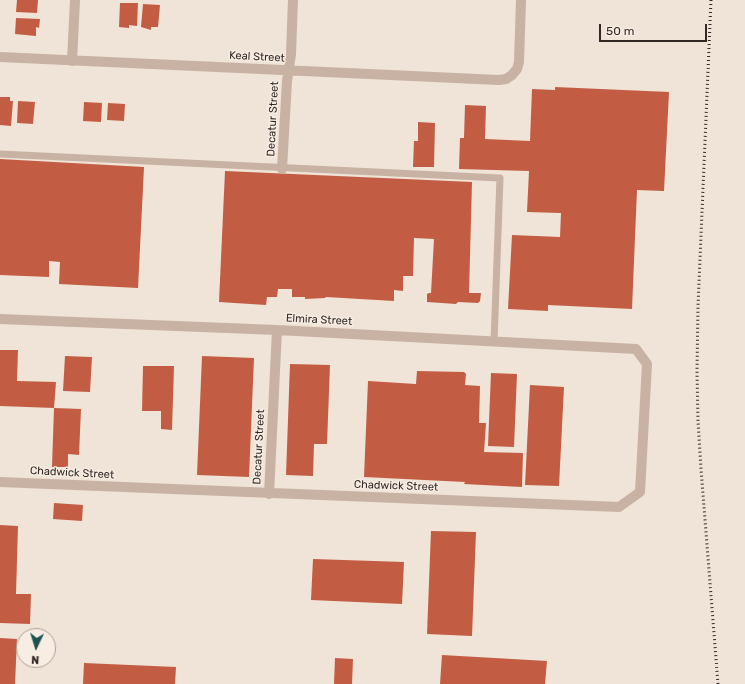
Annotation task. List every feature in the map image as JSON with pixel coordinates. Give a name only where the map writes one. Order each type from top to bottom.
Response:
[{"type":"street","points":[[72,61],[75,0]]},
{"type":"street","name":"Decatur Street","points":[[282,169],[286,81],[291,54],[293,0]]},
{"type":"street","name":"Keal Street","points":[[0,57],[499,80],[506,79],[512,75],[517,69],[519,62],[521,0]]},
{"type":"street","name":"Elmira Street","points":[[0,319],[277,330],[636,349]]},
{"type":"street","name":"Decatur Street","points":[[269,494],[277,330]]},
{"type":"street","name":"Chadwick Street","points":[[0,482],[619,507],[640,492],[647,364],[636,349]]},
{"type":"lane","points":[[0,154],[282,169],[500,178],[494,342]]},
{"type":"building","points":[[17,0],[38,0],[37,13],[16,12]]},
{"type":"building","points":[[120,3],[138,3],[137,26],[129,25],[129,28],[119,27]]},
{"type":"building","points":[[143,4],[160,5],[158,27],[151,27],[151,30],[141,27]]},
{"type":"building","points":[[16,18],[40,19],[39,28],[36,27],[36,36],[15,34]]},
{"type":"building","points":[[555,87],[669,92],[664,191],[637,190],[632,309],[548,305],[548,311],[508,309],[512,235],[560,237],[561,213],[527,212],[529,171],[459,169],[460,138],[464,138],[465,105],[486,106],[485,139],[530,141],[532,89],[555,90]]},
{"type":"building","points":[[0,97],[10,97],[10,101],[13,101],[11,126],[0,125]]},
{"type":"building","points":[[18,101],[35,102],[33,124],[17,123]]},
{"type":"building","points":[[84,102],[102,103],[101,122],[83,121]]},
{"type":"building","points":[[108,103],[125,104],[124,121],[107,120]]},
{"type":"building","points":[[418,122],[435,123],[434,167],[413,167],[414,141],[418,141]]},
{"type":"building","points":[[0,159],[144,167],[138,288],[59,284],[60,262],[49,261],[49,277],[0,275]]},
{"type":"building","points":[[225,171],[472,182],[469,293],[481,293],[480,301],[478,303],[458,302],[456,304],[427,302],[427,294],[431,293],[434,239],[414,238],[413,276],[403,276],[403,291],[394,290],[394,301],[326,297],[305,299],[305,297],[292,297],[292,289],[278,289],[277,297],[267,297],[266,305],[219,302]]},
{"type":"building","points":[[0,350],[18,350],[17,381],[56,382],[54,408],[0,406]]},
{"type":"building","points":[[65,356],[92,357],[90,392],[63,391]]},
{"type":"building","points":[[202,356],[254,358],[249,477],[197,475]]},
{"type":"building","points":[[290,364],[330,365],[327,444],[314,444],[313,476],[286,475]]},
{"type":"building","points":[[143,366],[174,366],[172,430],[161,429],[161,411],[142,411]]},
{"type":"building","points":[[417,371],[464,372],[466,374],[465,385],[480,386],[479,423],[486,423],[484,452],[523,453],[522,487],[464,484],[465,482],[364,477],[368,381],[416,384]]},
{"type":"building","points":[[491,373],[517,374],[514,447],[488,446]]},
{"type":"building","points":[[530,385],[564,387],[559,486],[525,485]]},
{"type":"building","points":[[54,408],[81,409],[79,455],[68,454],[68,467],[52,467]]},
{"type":"building","points":[[54,503],[83,505],[82,521],[53,519]]},
{"type":"building","points":[[0,525],[18,526],[16,594],[31,594],[30,624],[0,623]]},
{"type":"building","points":[[431,531],[476,532],[472,636],[427,634]]},
{"type":"building","points":[[313,559],[404,562],[402,604],[311,600]]},
{"type":"building","points":[[0,638],[16,639],[15,684],[0,684]]},
{"type":"building","points":[[442,655],[547,661],[545,684],[440,684]]},
{"type":"building","points":[[335,658],[353,659],[352,684],[334,684]]},
{"type":"building","points":[[84,663],[176,667],[175,684],[83,684]]},
{"type":"railway","points":[[711,0],[698,306],[697,372],[701,469],[718,684]]}]
